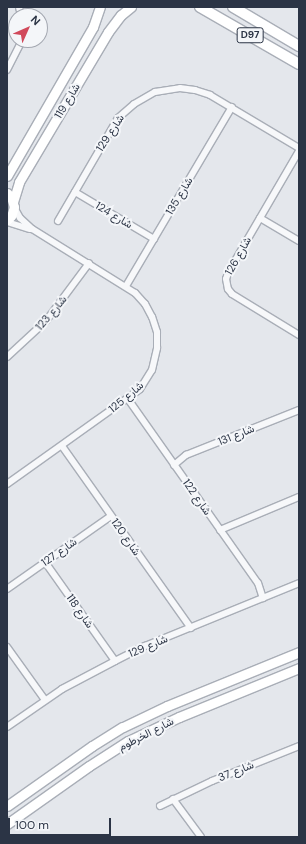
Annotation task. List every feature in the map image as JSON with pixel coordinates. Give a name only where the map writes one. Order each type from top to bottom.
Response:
[{"type":"main road","name":"شارع 119","points":[[7,176],[93,27],[100,7]]},
{"type":"main road","name":"شارع 119","points":[[7,221],[11,216],[19,182],[108,32],[116,20],[130,7]]},
{"type":"main road","name":"D97","points":[[200,7],[299,64]]},
{"type":"main road","name":"D97","points":[[233,7],[299,46]]},
{"type":"main road","points":[[7,193],[14,204]]},
{"type":"main road","name":"شارع الخرطوم","points":[[7,806],[92,746],[123,727],[167,706],[299,652]]},
{"type":"main road","name":"شارع الخرطوم","points":[[7,824],[95,762],[128,741],[179,717],[299,668]]},
{"type":"street","points":[[7,70],[18,48]]},
{"type":"street","name":"شارع 129","points":[[58,221],[113,126],[128,109],[141,99],[163,90],[188,89],[210,95],[299,148]]},
{"type":"street","name":"شارع 135","points":[[126,286],[232,107]]},
{"type":"street","name":"شارع 126","points":[[299,151],[228,273],[226,285],[235,296],[299,335]]},
{"type":"street","name":"شارع 124","points":[[75,192],[154,239]]},
{"type":"street","name":"شارع 125","points":[[7,484],[140,389],[148,377],[156,356],[157,340],[155,324],[149,310],[140,298],[126,286],[32,229],[20,218],[14,204]]},
{"type":"street","points":[[260,218],[299,241]]},
{"type":"street","name":"شارع 125","points":[[7,221],[32,229]]},
{"type":"street","name":"شارع 123","points":[[7,357],[46,321],[89,263]]},
{"type":"street","name":"شارع 122","points":[[128,399],[258,584],[263,598]]},
{"type":"street","name":"شارع 131","points":[[174,465],[186,455],[299,410]]},
{"type":"street","name":"شارع 120","points":[[62,446],[190,628]]},
{"type":"street","points":[[220,530],[299,497]]},
{"type":"street","name":"شارع 127","points":[[7,589],[111,516]]},
{"type":"street","name":"شارع 118","points":[[46,562],[114,661]]},
{"type":"street","name":"شارع 129","points":[[7,728],[45,700],[114,661],[299,583]]},
{"type":"street","points":[[7,647],[45,700]]},
{"type":"street","name":"شارع 37","points":[[160,806],[233,772],[299,746]]},
{"type":"street","points":[[173,799],[201,837]]}]
